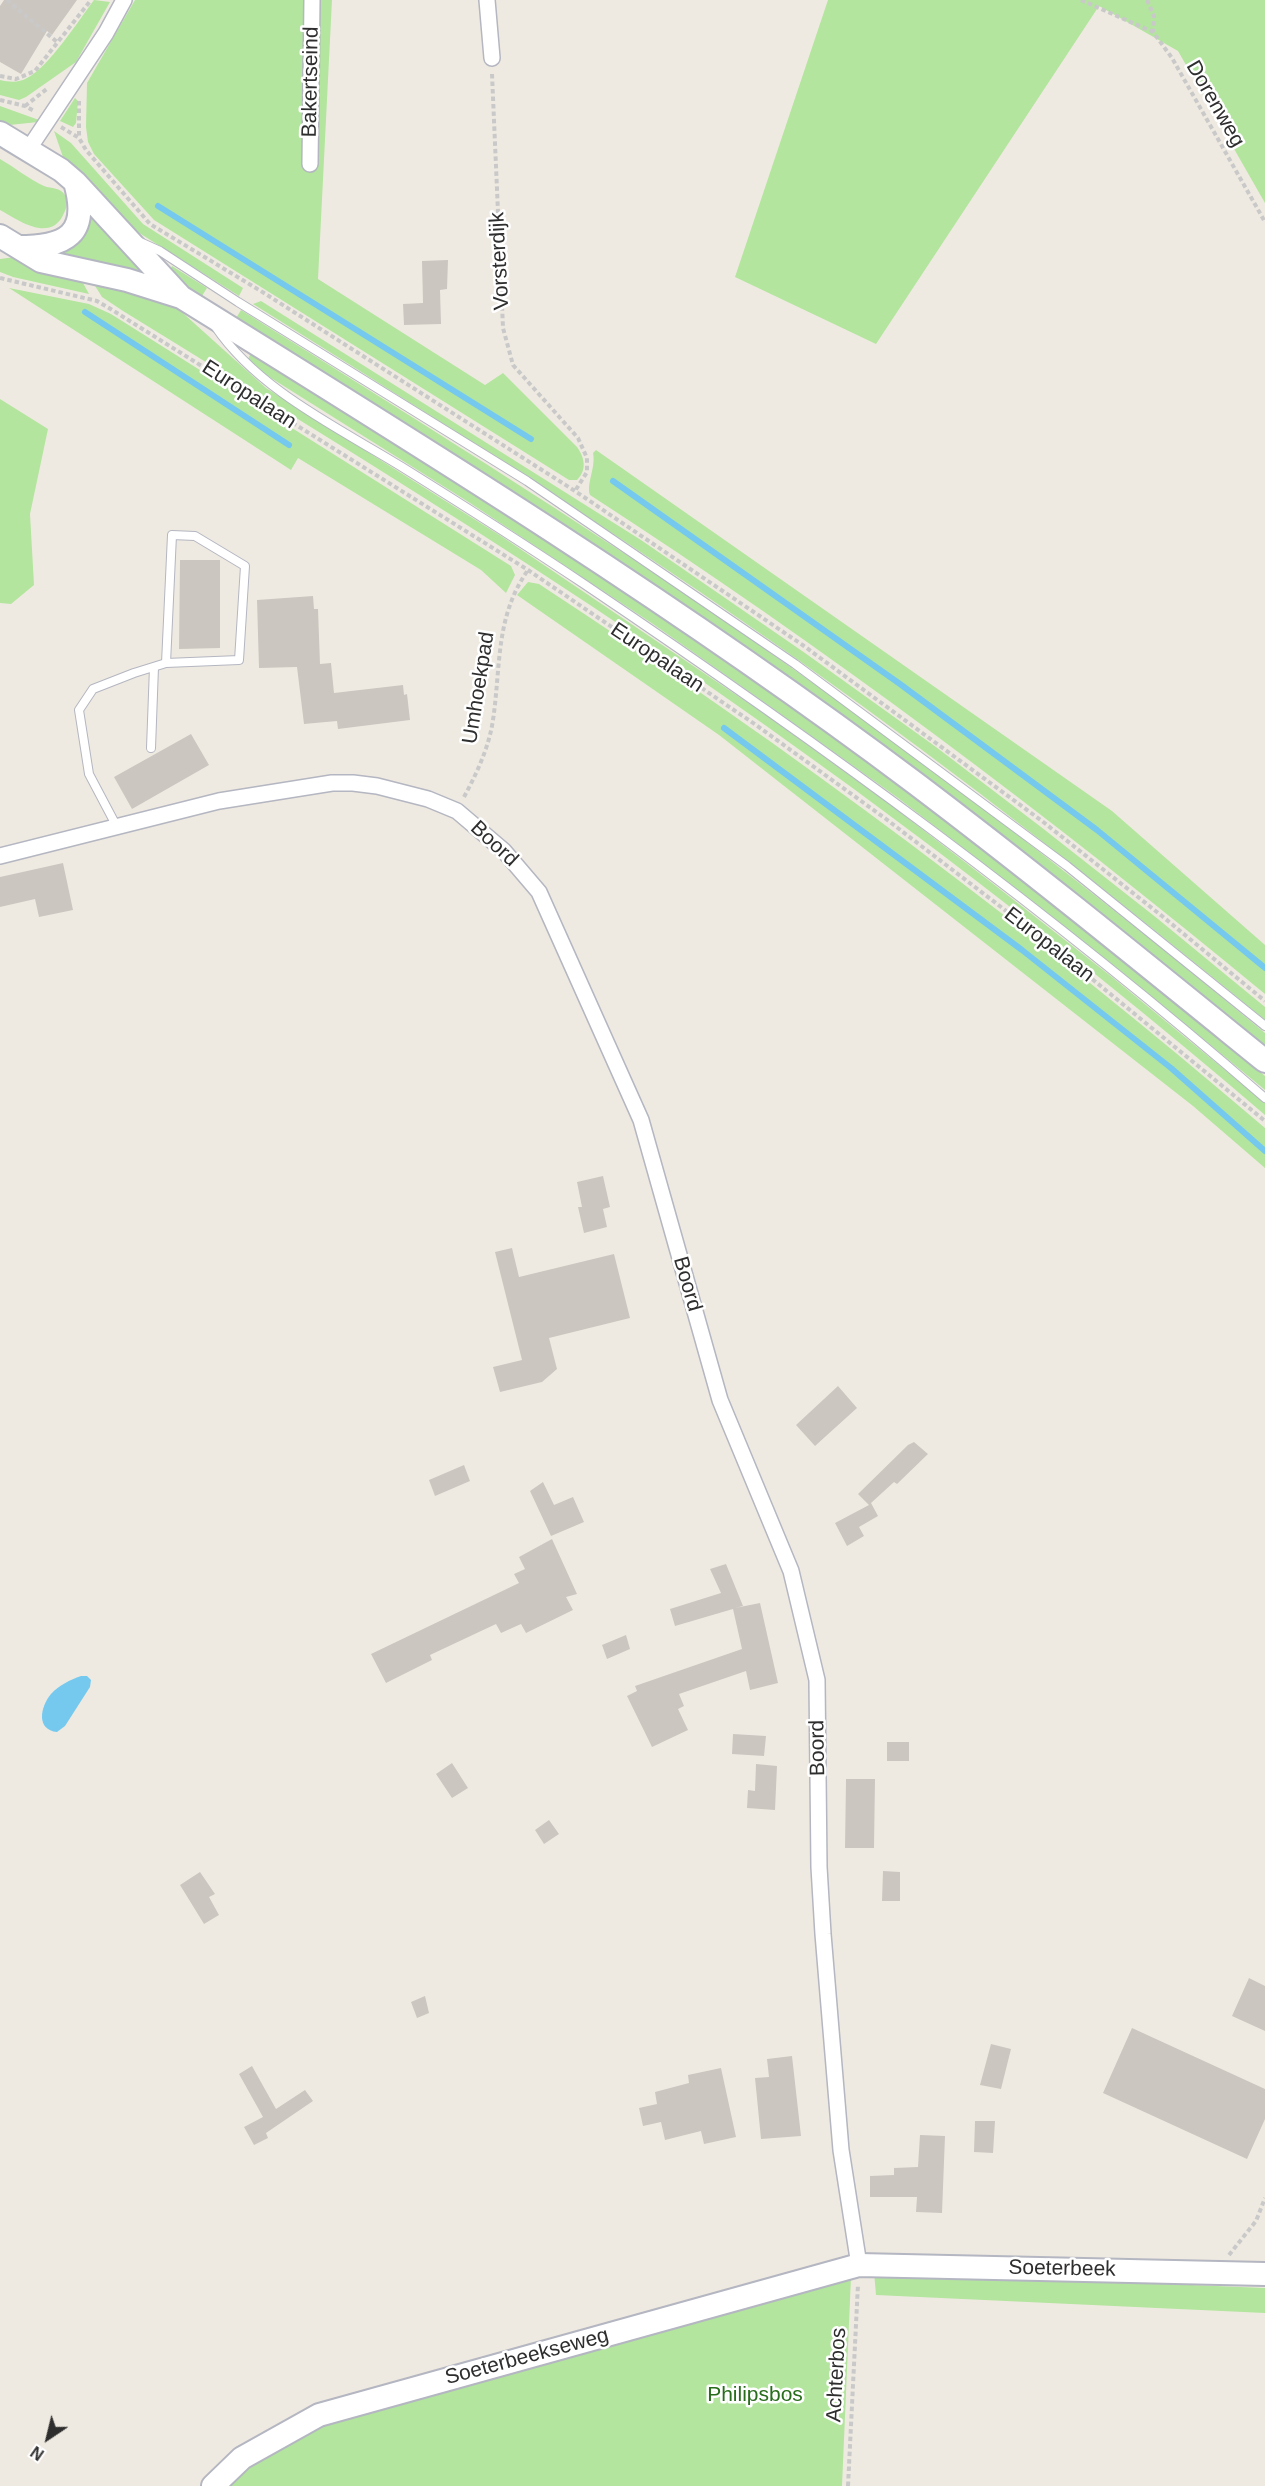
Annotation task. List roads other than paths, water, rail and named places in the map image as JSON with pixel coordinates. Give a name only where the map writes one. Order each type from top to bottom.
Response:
[{"type":"main road","name":"Europalaan","points":[[2,134],[75,182],[181,297]]},
{"type":"main road","points":[[9,242],[44,247],[62,241],[70,235],[79,218],[75,182]]},
{"type":"main road","name":"Europalaan","points":[[9,242],[41,261],[127,280],[181,297],[561,537],[708,635],[914,783],[1121,944],[1265,1061]]},
{"type":"main road","name":"Soeterbeek","points":[[859,2265],[1265,2274]]},
{"type":"main road","name":"Soeterbeekseweg","points":[[213,2486],[242,2458],[319,2415],[859,2265]]},
{"type":"street","points":[[28,150],[106,33],[124,0]]},
{"type":"street","name":"Bakertseind","points":[[310,164],[312,0]]},
{"type":"street","points":[[487,0],[492,58]]},
{"type":"street","name":"Boord","points":[[0,856],[219,801],[332,783],[377,786],[428,799],[457,811],[504,851],[539,892],[641,1120],[720,1400],[791,1571],[817,1680],[819,1867],[823,1934],[841,2151],[859,2265]]},
{"type":"lane","name":"Europalaan","points":[[123,234],[160,251],[527,481],[795,664],[1067,866],[1265,1026]]},
{"type":"lane","name":"Europalaan","points":[[205,312],[229,348],[266,383],[460,503],[547,560],[652,630],[878,790],[1166,1012],[1265,1098]]},
{"type":"lane","points":[[117,827],[89,774],[79,710],[93,689],[166,663],[239,660],[245,566],[195,536],[172,535],[166,663]]},
{"type":"lane","points":[[151,748],[154,667]]},
{"type":"water","points":[[81,1676],[87,1676],[91,1680],[90,1687],[65,1726],[57,1732],[50,1730],[43,1723],[42,1717],[47,1699],[61,1685]]},
{"type":"waterway","points":[[158,206],[531,439]]},
{"type":"waterway","points":[[85,312],[289,445]]},
{"type":"waterway","points":[[613,481],[900,684],[1097,830],[1265,968]]},
{"type":"waterway","points":[[724,728],[1022,950],[1171,1068],[1265,1151]]},
{"type":"park label","name":"Philipsbos","points":[[755,2395]]}]
